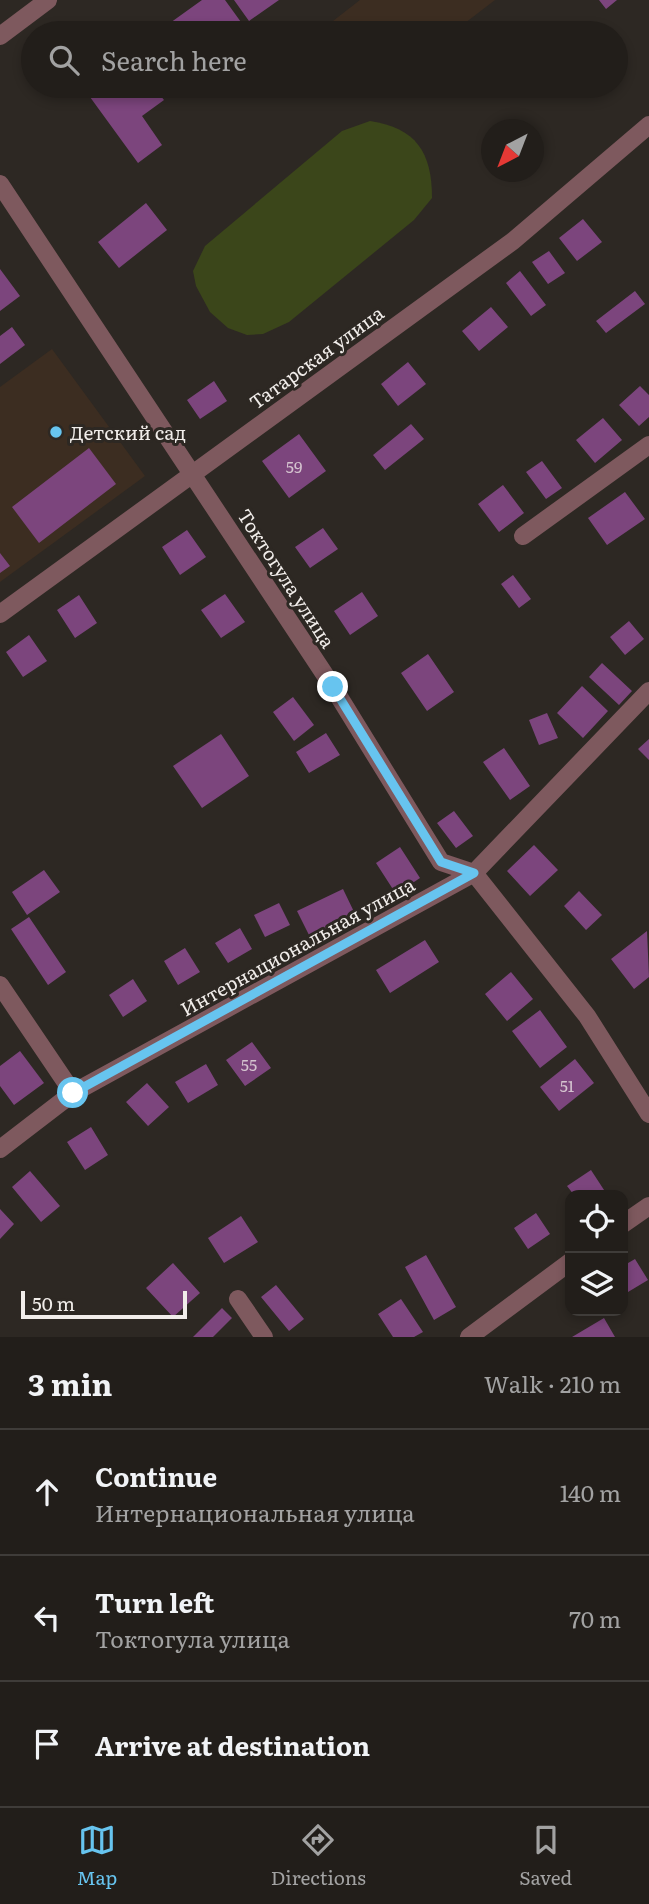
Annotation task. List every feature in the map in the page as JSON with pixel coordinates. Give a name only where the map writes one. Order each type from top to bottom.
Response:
[{"type":"street","points":[[0,36],[48,0]]},
{"type":"street","name":"Татарская улица","points":[[0,614],[513,241],[649,125]]},
{"type":"street","name":"Токтогула улица","points":[[0,184],[333,687],[441,862],[474,873]]},
{"type":"street","points":[[523,537],[649,445]]},
{"type":"street","name":"Интернациональная улица","points":[[0,1149],[73,1093],[474,873],[649,691]]},
{"type":"street","points":[[474,873],[587,1016],[649,1114]]},
{"type":"street","points":[[0,985],[73,1093]]},
{"type":"street","points":[[628,1221],[649,1206]]},
{"type":"street","points":[[469,1337],[565,1266]]},
{"type":"street","points":[[238,1298],[264,1337]]},
{"type":"shaded area","points":[[360,0],[495,0],[468,21],[333,21]]},
{"type":"shaded area","name":"Детский сад","points":[[52,349],[145,476],[0,582],[0,387]]},
{"type":"green space","points":[[370,121],[399,130],[410,136],[418,145],[429,168],[432,198],[414,220],[289,322],[263,334],[247,335],[228,328],[210,312],[196,286],[193,271],[205,246],[342,131]]},
{"type":"building","points":[[202,0],[225,0],[240,21],[173,21]]},
{"type":"building","points":[[234,0],[279,0],[249,21]]},
{"type":"building","points":[[599,0],[617,0],[606,9]]},
{"type":"building","points":[[91,98],[164,100],[142,116],[162,145],[138,163]]},
{"type":"building","points":[[146,203],[167,230],[119,268],[98,242]]},
{"type":"building","points":[[583,219],[602,242],[577,261],[559,238]]},
{"type":"building","points":[[549,251],[565,273],[548,284],[532,262]]},
{"type":"building","points":[[0,269],[20,296],[0,311]]},
{"type":"building","points":[[520,271],[546,305],[531,316],[506,283]]},
{"type":"building","points":[[635,291],[645,304],[606,333],[596,321]]},
{"type":"building","points":[[491,307],[508,327],[479,351],[462,331]]},
{"type":"building","points":[[12,327],[25,345],[0,364],[0,336]]},
{"type":"building","points":[[408,362],[426,384],[398,406],[381,384]]},
{"type":"building","points":[[214,381],[227,401],[200,419],[187,400]]},
{"type":"building","points":[[640,386],[649,395],[649,417],[639,426],[619,405]]},
{"type":"building","points":[[603,418],[622,440],[595,463],[576,440]]},
{"type":"building","points":[[411,424],[424,439],[385,470],[373,455]]},
{"type":"building","points":[[299,434],[326,471],[289,498],[262,461]]},
{"type":"building","points":[[89,448],[116,484],[39,543],[12,507]]},
{"type":"building","points":[[542,461],[562,488],[546,499],[526,472]]},
{"type":"building","points":[[503,485],[524,513],[499,532],[478,504]]},
{"type":"building","points":[[625,492],[645,519],[607,545],[588,518]]},
{"type":"building","points":[[323,528],[338,549],[310,568],[295,547]]},
{"type":"building","points":[[187,530],[206,557],[180,575],[162,547]]},
{"type":"building","points":[[0,553],[10,566],[0,573]]},
{"type":"building","points":[[513,575],[531,599],[519,608],[501,584]]},
{"type":"building","points":[[362,592],[378,616],[350,635],[334,611]]},
{"type":"building","points":[[225,594],[245,622],[221,638],[201,610]]},
{"type":"building","points":[[79,595],[97,623],[75,638],[57,610]]},
{"type":"building","points":[[629,621],[644,639],[625,655],[610,637]]},
{"type":"building","points":[[29,635],[47,661],[23,677],[6,652]]},
{"type":"building","points":[[428,654],[454,692],[427,711],[401,673]]},
{"type":"building","points":[[602,663],[632,691],[619,705],[589,677]]},
{"type":"building","points":[[582,686],[608,711],[583,738],[557,713]]},
{"type":"building","points":[[293,697],[314,725],[294,741],[273,712]]},
{"type":"building","points":[[547,713],[558,738],[539,745],[529,720]]},
{"type":"building","points":[[326,733],[340,755],[309,773],[296,752]]},
{"type":"building","points":[[221,734],[249,776],[202,808],[173,766]]},
{"type":"building","points":[[649,739],[649,760],[638,749]]},
{"type":"building","points":[[504,748],[530,786],[510,800],[483,762]]},
{"type":"building","points":[[454,811],[473,836],[456,848],[437,823]]},
{"type":"building","points":[[534,845],[558,870],[530,896],[507,871]]},
{"type":"building","points":[[400,847],[420,878],[396,894],[376,863]]},
{"type":"building","points":[[44,870],[60,892],[27,915],[12,892]]},
{"type":"building","points":[[343,889],[357,918],[311,939],[297,911]]},
{"type":"building","points":[[579,891],[602,915],[586,930],[564,906]]},
{"type":"building","points":[[279,903],[290,925],[265,937],[254,915]]},
{"type":"building","points":[[29,917],[66,972],[48,985],[11,929]]},
{"type":"building","points":[[240,928],[252,949],[228,963],[215,943]]},
{"type":"building","points":[[647,931],[649,977],[634,989],[611,959]]},
{"type":"building","points":[[425,940],[439,962],[390,993],[376,970]]},
{"type":"building","points":[[185,948],[200,972],[178,985],[164,961]]},
{"type":"building","points":[[511,972],[533,999],[507,1021],[485,994]]},
{"type":"building","points":[[133,979],[147,1001],[123,1017],[109,995]]},
{"type":"building","points":[[540,1010],[567,1047],[540,1068],[512,1031]]},
{"type":"building","points":[[252,1042],[271,1068],[245,1086],[226,1060]]},
{"type":"building","points":[[20,1051],[44,1083],[14,1105],[0,1086],[0,1066]]},
{"type":"building","points":[[575,1059],[594,1083],[559,1111],[540,1087]]},
{"type":"building","points":[[206,1064],[218,1085],[188,1103],[175,1082]]},
{"type":"building","points":[[147,1083],[169,1107],[148,1126],[126,1102]]},
{"type":"building","points":[[91,1127],[108,1155],[85,1170],[67,1142]]},
{"type":"building","points":[[591,1170],[604,1190],[570,1190],[567,1186]]},
{"type":"building","points":[[30,1171],[60,1206],[41,1222],[12,1187]]},
{"type":"building","points":[[0,1209],[14,1224],[0,1239]]},
{"type":"building","points":[[536,1213],[550,1234],[528,1249],[514,1228]]},
{"type":"building","points":[[241,1216],[258,1242],[224,1263],[208,1238]]},
{"type":"building","points":[[426,1255],[456,1307],[434,1320],[405,1267]]},
{"type":"building","points":[[635,1259],[648,1280],[628,1292],[628,1263]]},
{"type":"building","points":[[173,1263],[200,1293],[173,1317],[146,1288]]},
{"type":"building","points":[[276,1285],[304,1319],[289,1331],[261,1297]]},
{"type":"building","points":[[401,1299],[423,1332],[414,1337],[393,1337],[378,1314]]},
{"type":"building","points":[[222,1308],[232,1318],[213,1337],[193,1337]]},
{"type":"building","points":[[604,1318],[615,1337],[572,1337]]},
{"type":"place","name":"Детский сад","points":[[56,432]]},
{"type":"route","points":[[73,1093],[474,873],[441,862],[333,687]]}]
